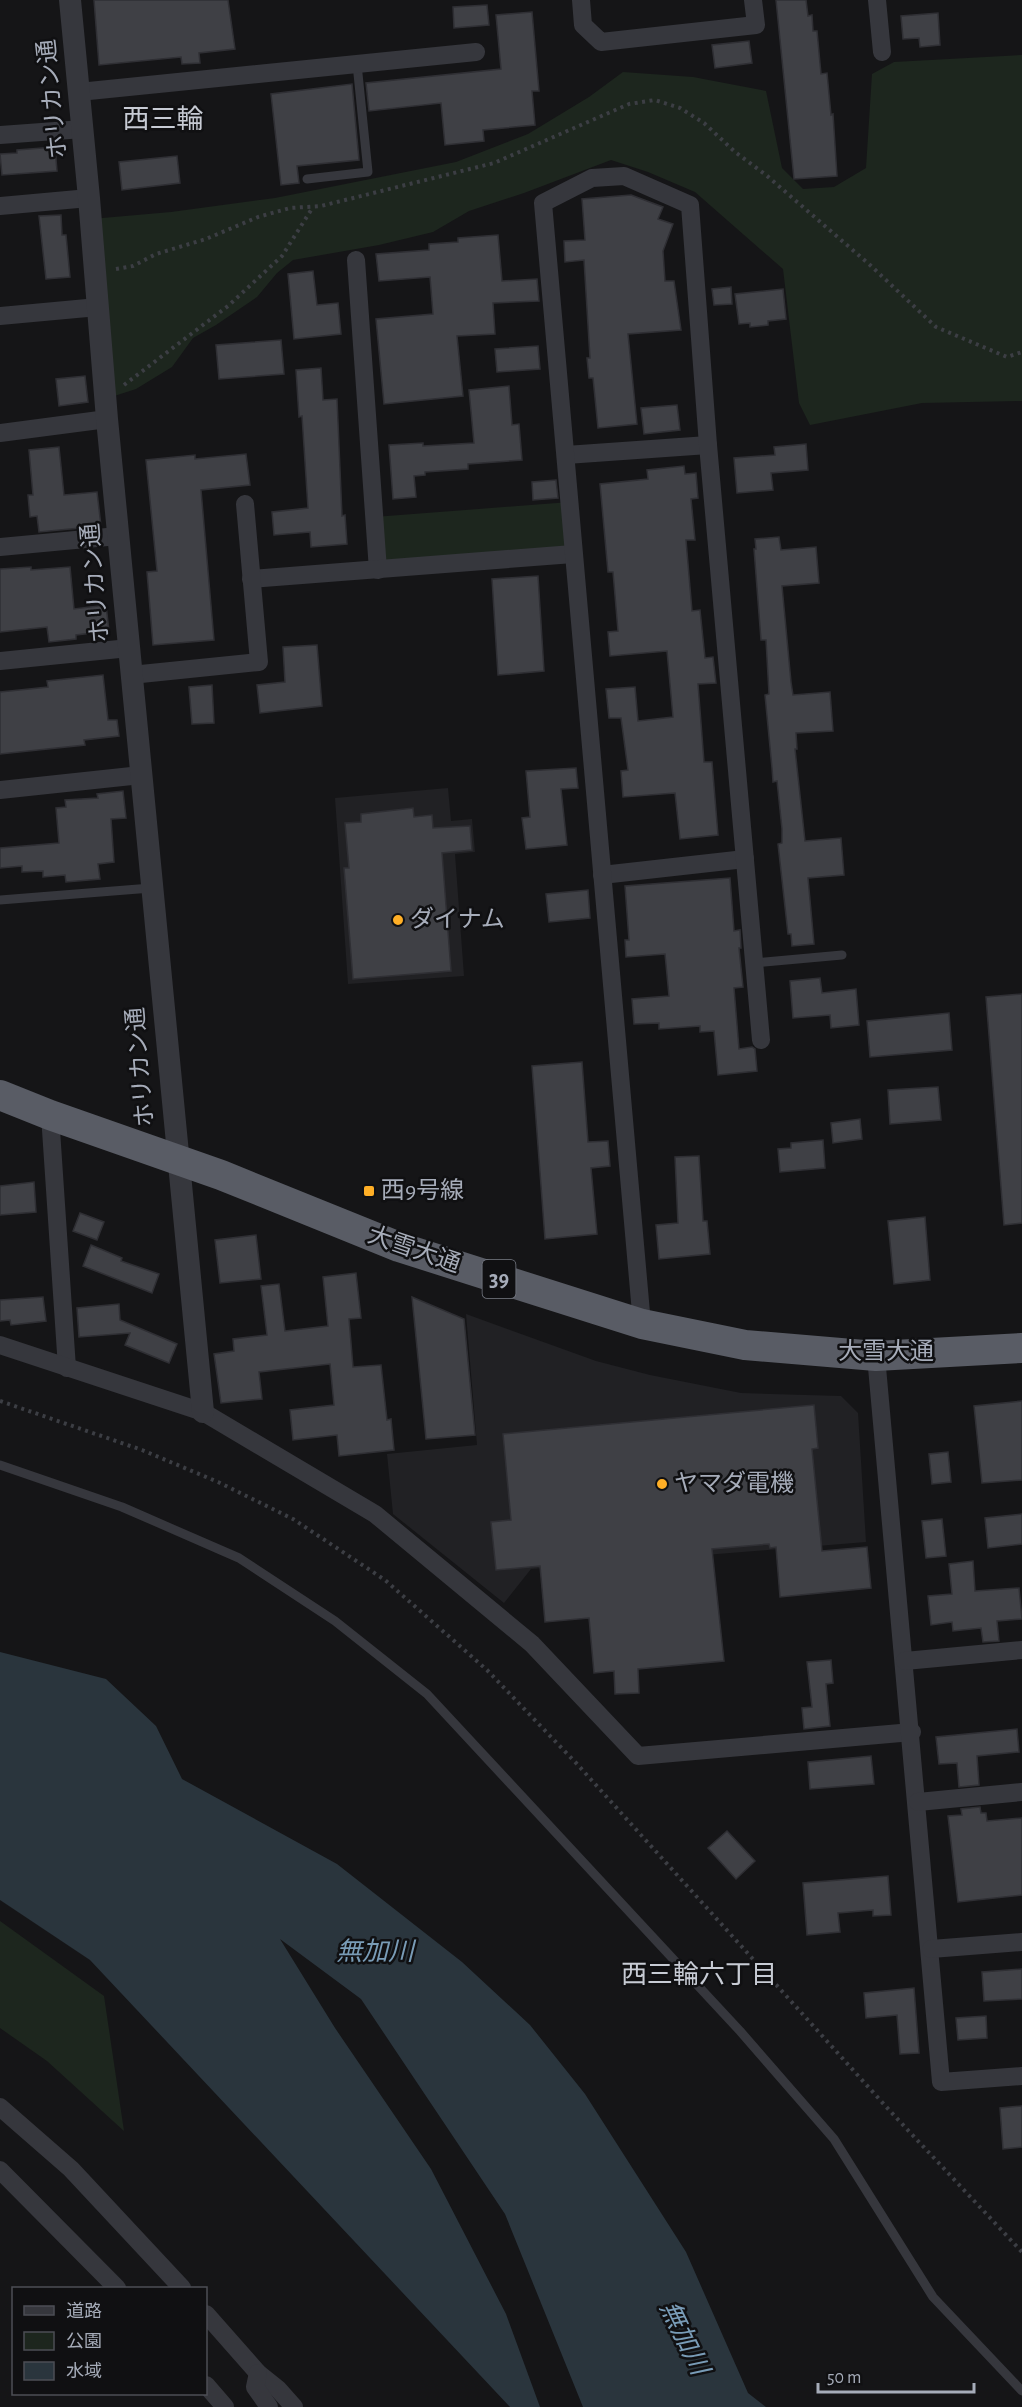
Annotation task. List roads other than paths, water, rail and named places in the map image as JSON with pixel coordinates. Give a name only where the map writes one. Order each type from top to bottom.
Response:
[{"type":"highway","name":"大雪大通","points":[[0,1095],[221,1175],[399,1246],[642,1324],[745,1345],[876,1356],[1022,1348]]},
{"type":"street","name":"ホリカン通","points":[[70,0],[104,390],[177,1160]]},
{"type":"street","points":[[581,0],[583,25],[601,42],[756,25],[753,0]]},
{"type":"street","points":[[877,0],[882,52]]},
{"type":"street","points":[[79,92],[476,52]]},
{"type":"street","points":[[0,135],[83,129]]},
{"type":"street","points":[[642,1324],[543,203],[592,178],[624,176],[690,205],[708,445],[761,1040]]},
{"type":"street","points":[[0,206],[89,198]]},
{"type":"street","points":[[356,261],[378,570]]},
{"type":"street","points":[[0,316],[98,308]]},
{"type":"street","points":[[0,433],[107,419]]},
{"type":"street","points":[[566,455],[708,445]]},
{"type":"street","points":[[131,675],[259,662],[245,504]]},
{"type":"street","points":[[0,547],[118,536]]},
{"type":"street","points":[[251,579],[573,554]]},
{"type":"street","points":[[0,661],[129,648]]},
{"type":"street","points":[[0,790],[141,775]]},
{"type":"street","points":[[602,874],[745,859]]},
{"type":"street","points":[[50,1115],[68,1368]]},
{"type":"street","points":[[177,1160],[203,1412]]},
{"type":"street","points":[[0,1345],[203,1412],[375,1514],[532,1644],[638,1756],[912,1732]]},
{"type":"street","points":[[876,1356],[912,1732],[942,2082],[1022,2076]]},
{"type":"street","points":[[905,1661],[1022,1650]]},
{"type":"street","points":[[918,1802],[1022,1792]]},
{"type":"street","points":[[931,1949],[1022,1942]]},
{"type":"street","points":[[0,2107],[71,2169],[180,2287]]},
{"type":"street","points":[[0,2170],[115,2287]]},
{"type":"street","points":[[207,2315],[258,2373],[278,2389],[294,2407]]},
{"type":"street","points":[[258,2373],[255,2387],[269,2407]]},
{"type":"street","points":[[207,2386],[225,2407]]},
{"type":"lane","points":[[307,179],[368,172],[357,64]]},
{"type":"lane","points":[[0,900],[152,888]]},
{"type":"lane","points":[[754,963],[842,955]]},
{"type":"lane","points":[[0,1466],[122,1507],[239,1558],[335,1621],[427,1694],[740,2031],[834,2139],[933,2297],[1022,2391]]},
{"type":"water","name":"無加川","points":[[0,1652],[106,1679],[156,1726],[182,1779],[337,1864],[462,1962],[530,2025],[585,2094],[686,2252],[748,2393],[766,2407],[583,2407],[505,2214],[361,1999],[280,1939],[335,2028],[431,2169],[506,2314],[540,2407],[510,2407],[90,1960],[0,1900]]},
{"type":"place","name":"ダイナム","points":[[398,920]]},
{"type":"place","name":"西9号線","points":[[369,1191]]},
{"type":"place","name":"ヤマダ電機","points":[[662,1484]]},
{"type":"district","name":"西三輪","points":[[163,119]]},
{"type":"district","name":"西三輪六丁目","points":[[699,1975]]}]
